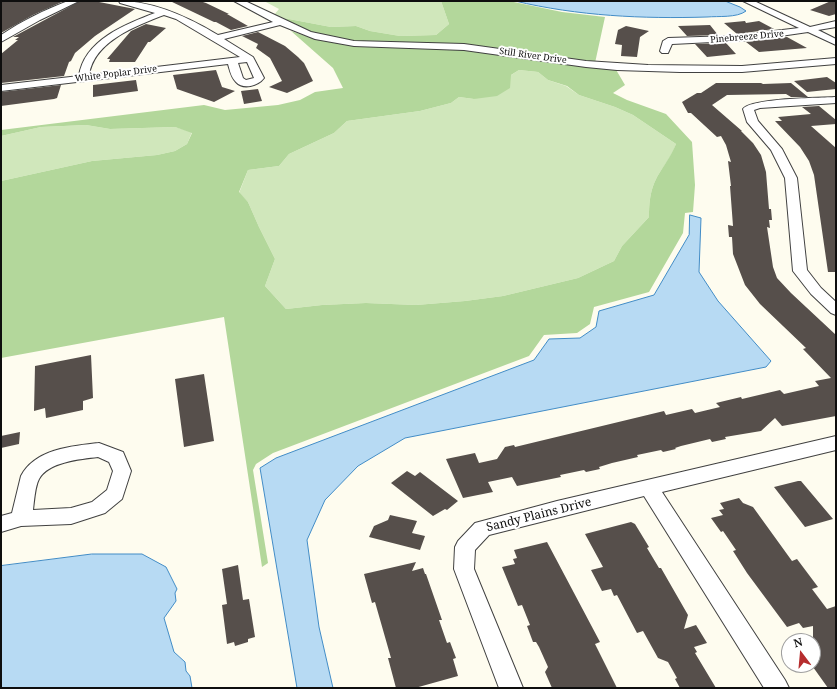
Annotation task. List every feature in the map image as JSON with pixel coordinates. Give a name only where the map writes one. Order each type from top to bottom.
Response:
[{"type":"street","points":[[1,39],[15,29],[51,10],[75,1]]},
{"type":"street","points":[[123,1],[179,17],[214,37],[250,59],[259,78],[257,81],[252,83],[242,83],[239,80],[232,61]]},
{"type":"street","name":"Still River Drive","points":[[238,1],[276,21],[318,37],[338,42],[399,46],[464,47],[586,64],[687,70],[786,67],[836,61]]},
{"type":"street","points":[[747,1],[836,42]]},
{"type":"street","points":[[84,78],[86,66],[91,56],[104,43],[120,31],[165,12]]},
{"type":"street","points":[[214,37],[276,21]]},
{"type":"street","name":"Pinebreeze Drive","points":[[665,51],[668,41],[773,36],[811,30],[836,24]]},
{"type":"street","points":[[836,49],[836,54]]},
{"type":"street","name":"White Poplar Drive","points":[[1,88],[250,59]]},
{"type":"street","points":[[836,100],[759,105],[748,109],[753,122],[776,148],[791,178],[800,271],[816,291],[836,310]]},
{"type":"street","name":"Sandy Plains Drive","points":[[512,688],[464,569],[465,546],[482,529],[836,443]]},
{"type":"street","points":[[1,524],[21,518],[71,516],[98,508],[115,494],[122,470],[116,457],[99,450],[69,453],[43,464],[30,476],[21,518]]},
{"type":"street","points":[[649,488],[777,688]]},
{"type":"green space","points":[[264,1],[441,1],[449,24],[436,35],[400,36],[370,31],[356,26],[331,27],[273,16],[279,9]]},
{"type":"green space","points":[[441,1],[509,1],[562,12],[605,17],[595,63],[499,50],[340,40],[299,29],[273,16],[331,27],[356,26],[370,31],[400,36],[436,35],[449,24]]},
{"type":"green space","points":[[291,31],[315,39],[362,46],[464,49],[615,68],[625,85],[613,93],[627,100],[666,114],[692,142],[695,185],[693,212],[685,213],[683,233],[649,292],[594,307],[590,324],[577,333],[544,335],[529,356],[273,453],[256,464],[253,470],[268,563],[262,567],[224,317],[1,358],[1,181],[92,161],[157,155],[175,151],[187,144],[192,133],[175,127],[110,129],[86,125],[41,127],[1,136],[1,130],[204,105],[225,110],[278,105],[300,100],[315,92],[343,88],[333,68]],"holes":[[[519,70],[538,72],[548,80],[567,86],[579,95],[615,107],[633,115],[676,144],[657,177],[651,192],[649,217],[622,246],[614,261],[578,278],[503,296],[416,305],[366,303],[322,305],[286,309],[265,286],[275,259],[248,202],[239,192],[248,170],[279,166],[289,154],[334,133],[347,121],[420,111],[451,103],[459,97],[474,99],[497,96],[510,88],[511,75]]]},
{"type":"green space","points":[[519,70],[538,72],[548,80],[566,86],[579,95],[615,107],[633,115],[676,144],[670,157],[657,177],[651,192],[649,217],[622,246],[614,261],[578,278],[503,296],[416,305],[366,303],[322,305],[286,309],[265,286],[275,259],[248,202],[239,193],[248,170],[279,166],[289,154],[334,133],[347,121],[420,111],[451,103],[459,97],[474,99]]},
{"type":"green space","points":[[86,125],[110,129],[175,127],[192,132],[187,144],[175,151],[157,155],[92,161],[1,181],[1,136],[41,127]]},
{"type":"water","points":[[515,1],[725,1],[746,11],[738,15],[727,16],[683,18],[635,17],[563,10]]},
{"type":"water","points":[[690,215],[701,218],[699,272],[718,301],[771,361],[766,367],[405,438],[358,466],[325,500],[307,540],[319,627],[333,688],[297,688],[260,468],[276,458],[534,360],[549,339],[580,338],[596,327],[599,311],[654,295],[689,235]]},
{"type":"water","points":[[92,554],[142,554],[166,567],[177,589],[175,593],[176,601],[164,618],[174,652],[185,662],[186,671],[190,676],[192,688],[1,688],[1,566]]},
{"type":"building","points":[[1,1],[64,1],[33,15],[1,33]]},
{"type":"building","points":[[80,1],[94,1],[135,9],[95,36],[75,53],[69,62],[64,76],[1,83],[1,54],[18,40],[15,40],[19,37],[13,37]]},
{"type":"building","points":[[170,1],[200,1],[229,14],[227,14],[248,26],[231,30]]},
{"type":"building","points":[[831,1],[836,1],[836,14],[829,16],[810,10]]},
{"type":"building","points":[[745,21],[746,23],[759,21],[774,29],[737,34],[724,23]]},
{"type":"building","points":[[146,24],[166,28],[150,42],[148,42],[135,62],[109,62],[110,59],[107,59],[131,31]]},
{"type":"building","points":[[710,25],[718,35],[687,36],[678,26]]},
{"type":"building","points":[[626,26],[649,31],[640,37],[637,57],[621,56],[622,45],[615,44],[618,30]]},
{"type":"building","points":[[258,32],[285,46],[298,57],[304,63],[313,81],[287,93],[269,87],[282,81],[270,58],[256,48],[258,44],[242,36]]},
{"type":"building","points":[[787,37],[807,48],[759,52],[746,42]]},
{"type":"building","points":[[726,43],[736,54],[707,57],[695,44]]},
{"type":"building","points":[[216,70],[222,87],[235,91],[214,102],[177,89],[173,75]]},
{"type":"building","points":[[827,77],[836,83],[836,89],[807,92],[794,81]]},
{"type":"building","points":[[136,80],[138,91],[93,97],[93,85]]},
{"type":"building","points":[[716,83],[791,83],[808,97],[791,97],[786,94],[727,95],[712,105],[742,131],[761,155],[766,172],[769,209],[771,209],[772,220],[769,220],[770,228],[767,227],[773,267],[777,278],[836,335],[836,416],[782,426],[775,418],[761,431],[725,437],[726,439],[712,442],[710,439],[663,452],[661,450],[637,455],[638,457],[599,467],[600,469],[586,472],[584,470],[560,475],[561,477],[517,486],[512,477],[488,482],[493,492],[463,498],[446,459],[475,453],[479,463],[497,459],[505,447],[514,445],[515,447],[664,411],[666,415],[692,409],[695,413],[720,407],[716,403],[741,397],[742,399],[780,390],[784,394],[819,386],[815,381],[831,378],[803,349],[806,348],[760,304],[745,285],[733,254],[732,237],[729,237],[728,225],[733,226],[728,161],[731,162],[726,145],[721,136],[717,137],[691,113],[688,113],[682,102],[697,93],[701,93]]},
{"type":"building","points":[[61,85],[57,98],[1,106],[1,92]]},
{"type":"building","points":[[258,89],[262,101],[244,104],[241,91]]},
{"type":"building","points":[[819,106],[836,120],[836,124],[811,126],[836,148],[836,272],[828,272],[814,175],[809,161],[800,147],[775,121],[782,121],[778,117],[811,114],[802,107]]},
{"type":"building","points":[[91,355],[93,398],[83,401],[83,410],[46,418],[45,408],[34,411],[35,366]]},
{"type":"building","points":[[204,374],[214,441],[184,447],[175,379]]},
{"type":"building","points":[[20,432],[19,444],[1,448],[1,436]]},
{"type":"building","points":[[407,471],[415,476],[420,472],[458,501],[447,510],[445,509],[433,516],[391,483]]},
{"type":"building","points":[[801,481],[833,519],[805,527],[774,487]]},
{"type":"building","points":[[739,498],[743,503],[753,507],[792,561],[797,559],[818,587],[812,589],[827,609],[836,606],[836,688],[828,688],[817,673],[821,673],[821,633],[813,633],[813,626],[803,628],[799,623],[787,627],[747,573],[733,551],[736,550],[723,531],[721,532],[711,518],[723,515],[719,510],[724,509],[720,503]]},
{"type":"building","points":[[390,515],[417,521],[412,533],[425,536],[420,550],[369,537],[374,526],[388,520]]},
{"type":"building","points":[[631,522],[635,524],[649,547],[647,548],[659,568],[661,568],[688,615],[684,629],[696,625],[707,643],[694,647],[697,652],[695,653],[716,688],[680,688],[675,679],[677,678],[668,662],[658,658],[643,631],[637,633],[617,595],[614,596],[611,589],[602,591],[591,570],[603,567],[585,534]]},
{"type":"building","points":[[547,542],[600,642],[595,644],[617,688],[552,688],[545,672],[548,667],[536,642],[533,642],[527,626],[530,625],[522,605],[518,606],[502,567],[515,564],[513,559],[517,558],[514,550]]},
{"type":"building","points":[[416,562],[412,571],[423,568],[426,574],[442,620],[439,620],[447,643],[450,642],[456,658],[453,659],[458,676],[415,688],[396,688],[388,658],[391,658],[375,602],[372,603],[364,574]]},
{"type":"building","points":[[238,565],[243,600],[249,599],[255,637],[248,639],[248,642],[235,646],[234,642],[227,644],[222,605],[227,604],[222,569]]}]
